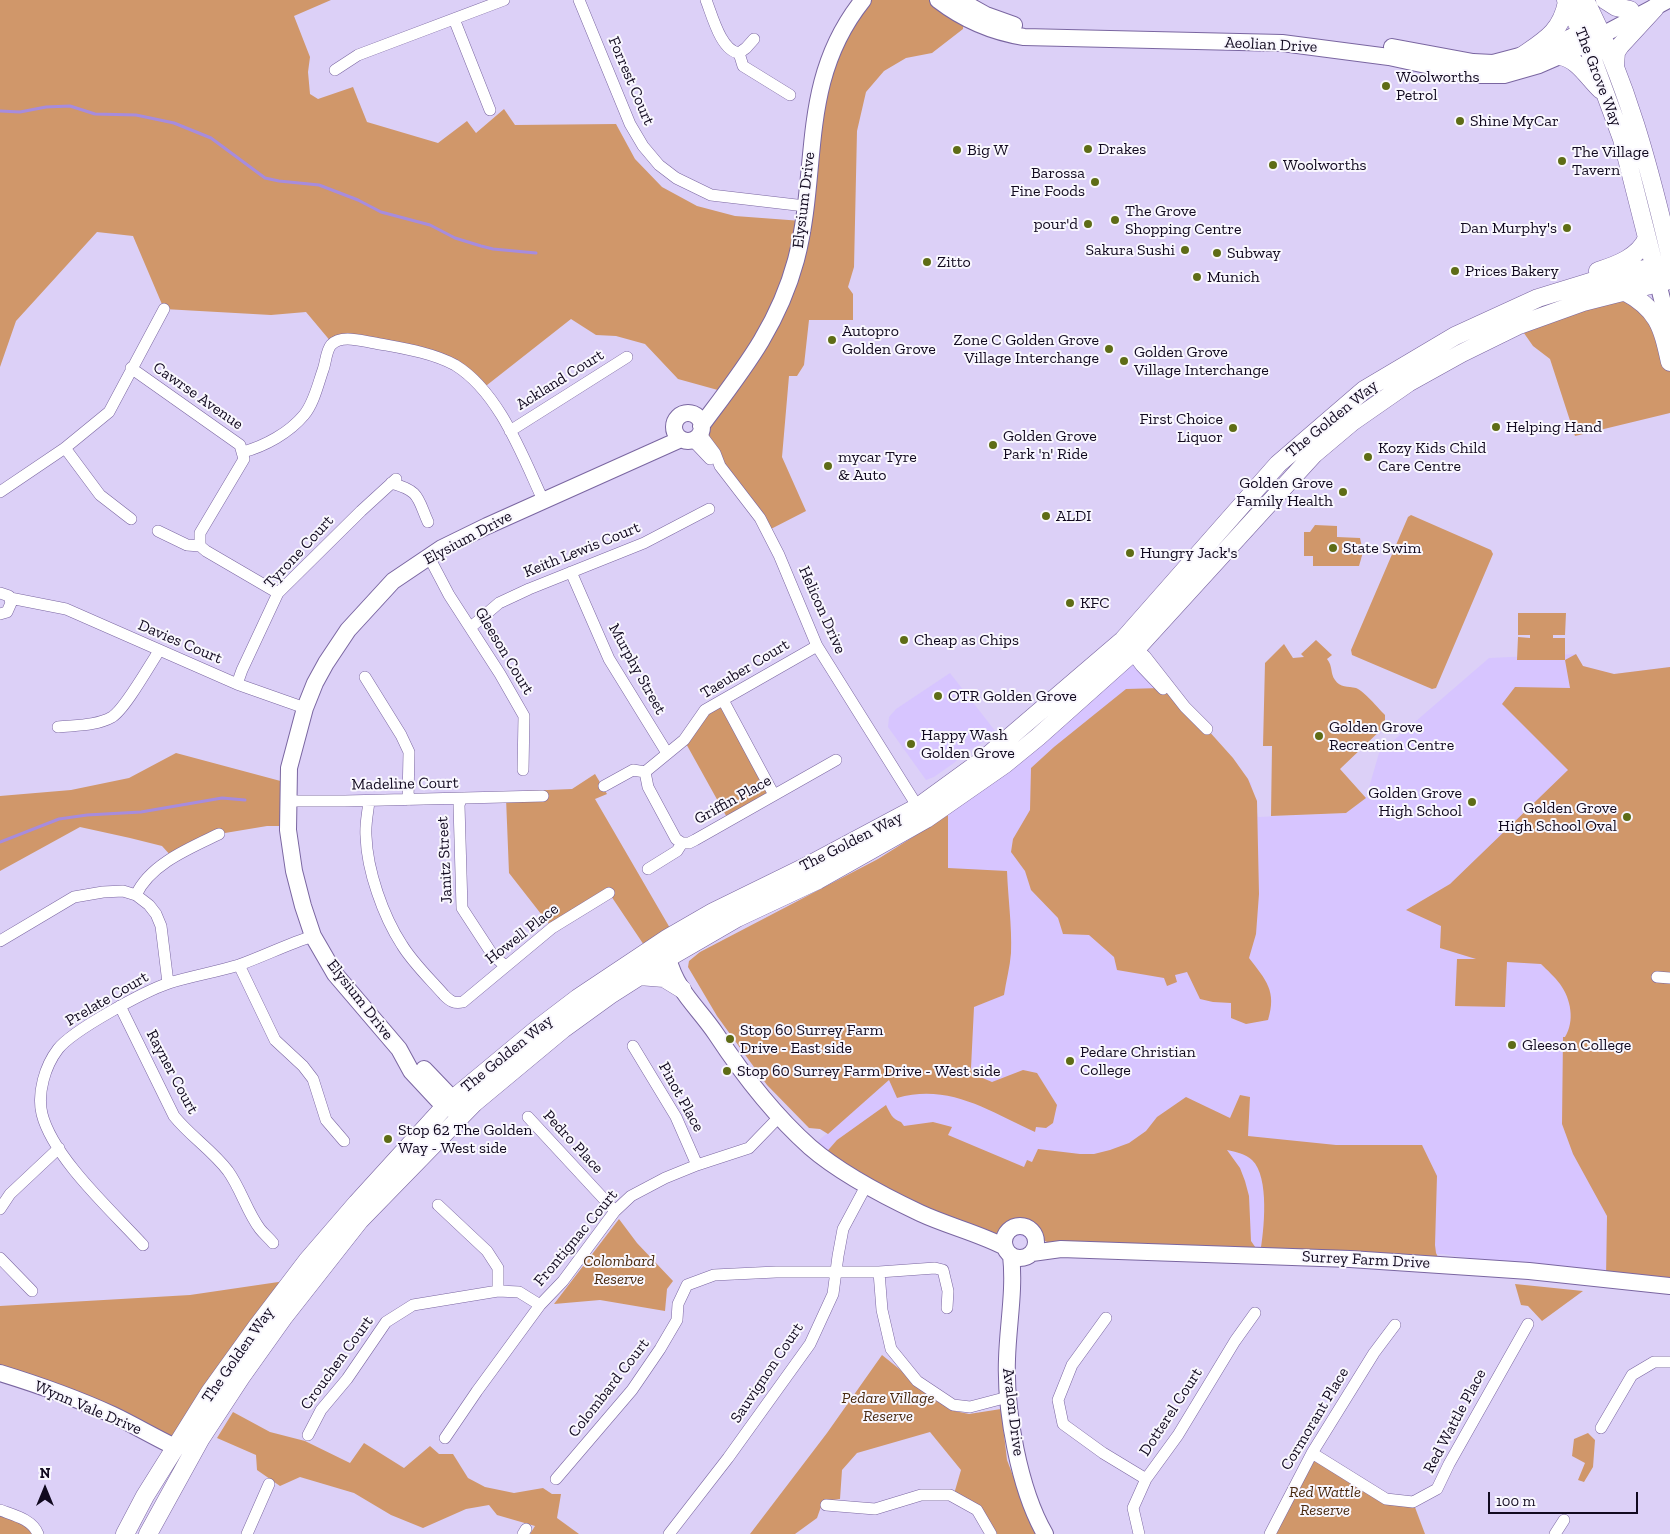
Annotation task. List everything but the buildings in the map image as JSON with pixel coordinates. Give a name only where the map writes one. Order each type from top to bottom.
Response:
[{"type":"main road","name":"The Grove Way","points":[[1585,0],[1615,64],[1628,99],[1654,186],[1670,255]]},
{"type":"main road","points":[[1605,0],[1616,7],[1630,10]]},
{"type":"main road","points":[[1522,56],[1556,30],[1563,19],[1567,1]]},
{"type":"main road","name":"The Grove Way","points":[[1567,1],[1607,95],[1626,152],[1647,238],[1663,273]]},
{"type":"main road","points":[[1615,64],[1616,52],[1620,46],[1657,3]]},
{"type":"main road","points":[[1560,56],[1577,64],[1607,95]]},
{"type":"main road","points":[[1654,186],[1670,218]]},
{"type":"main road","points":[[1532,301],[1568,280],[1608,268],[1622,261],[1639,250],[1647,238]]},
{"type":"main road","name":"The Golden Way","points":[[668,958],[737,918],[818,880],[922,813],[1005,764],[1038,737],[1130,647],[1210,553],[1254,506],[1352,422],[1377,404],[1408,383],[1462,353],[1519,326],[1583,302],[1624,291],[1663,273]]},
{"type":"main road","name":"The Golden Way","points":[[1196,570],[1253,490],[1278,464],[1364,390],[1455,336],[1532,301],[1576,286],[1663,273]]},
{"type":"main road","points":[[1624,291],[1640,300],[1658,320],[1670,362]]},
{"type":"main road","points":[[1364,390],[1377,404]]},
{"type":"main road","name":"The Golden Way","points":[[148,1534],[201,1438],[258,1353],[338,1248],[386,1192],[460,1117],[519,1064],[637,969],[668,938],[713,912],[922,813]]},
{"type":"main road","points":[[637,969],[668,958],[668,938]]},
{"type":"main road","points":[[637,969],[664,978],[682,989]]},
{"type":"main road","name":"The Golden Way","points":[[125,1534],[145,1496],[175,1447],[232,1360],[304,1266],[357,1203],[448,1103],[543,1024],[578,998],[637,969]]},
{"type":"main road","points":[[182,1471],[181,1459],[175,1447],[201,1438]]},
{"type":"street","points":[[335,70],[358,55],[504,0]]},
{"type":"street","name":"Forrest Court","points":[[579,0],[630,124],[643,146],[659,165],[676,178],[712,195],[805,206]]},
{"type":"street","points":[[706,0],[719,35],[734,52],[739,53]]},
{"type":"street","name":"Elysium Drive","points":[[460,1117],[448,1103],[447,1092],[420,1065],[398,1049],[335,974],[313,936],[294,871],[288,830],[289,768],[305,708],[315,683],[326,663],[348,630],[370,604],[393,582],[429,557],[457,541],[647,454],[690,430],[725,392],[756,353],[781,305],[797,257],[805,206],[814,116],[821,86],[837,43],[863,0]]},
{"type":"street","name":"Aeolian Drive","points":[[938,0],[955,13],[985,28],[1024,37],[1282,43],[1388,57],[1472,75],[1504,74],[1530,68],[1560,56],[1584,38],[1600,30]]},
{"type":"street","name":"Aeolian Drive","points":[[959,0],[1002,22],[1030,28],[1173,30],[1323,38],[1356,41],[1473,62],[1493,63],[1584,38]]},
{"type":"street","points":[[1600,30],[1657,3]]},
{"type":"street","points":[[1600,30],[1630,10],[1657,3]]},
{"type":"street","points":[[454,19],[490,110]]},
{"type":"street","points":[[739,53],[754,38]]},
{"type":"street","points":[[739,53],[743,66],[790,95]]},
{"type":"street","name":"The Grove Way","points":[[1663,273],[1670,331]]},
{"type":"street","points":[[0,492],[64,448],[109,412],[164,309]]},
{"type":"street","points":[[278,593],[206,552],[200,546],[200,533],[244,459],[243,452],[266,444],[292,426],[304,414],[326,363],[327,351],[332,343],[346,338],[410,349],[453,364],[471,376],[489,396],[510,431],[543,500]]},
{"type":"street","name":"Ackland Court","points":[[510,431],[627,357]]},
{"type":"street","name":"Cawrse Avenue","points":[[131,368],[240,445],[243,452]]},
{"type":"street","name":"Helicon Drive","points":[[690,430],[715,453],[720,466],[760,518],[796,592],[817,646],[922,813]]},
{"type":"street","points":[[64,448],[100,495],[131,519]]},
{"type":"street","name":"Tyrone Court","points":[[237,684],[278,593],[394,481],[415,493],[428,522]]},
{"type":"street","name":"Keith Lewis Court","points":[[471,627],[499,604],[529,589],[644,543],[709,509]]},
{"type":"street","points":[[158,531],[187,546],[200,546]]},
{"type":"street","name":"Gleeson Court","points":[[429,557],[524,716],[523,770]]},
{"type":"street","name":"Murphy Street","points":[[571,572],[609,659],[668,753]]},
{"type":"street","name":"Davies Court","points":[[5,604],[42,604],[66,609],[237,684],[305,708]]},
{"type":"street","name":"Taeuber Court","points":[[604,786],[632,770],[647,769],[684,740],[705,710],[817,646]]},
{"type":"street","points":[[1130,647],[1144,656],[1185,707],[1207,729]]},
{"type":"street","points":[[58,727],[99,722],[112,717],[121,710],[159,651]]},
{"type":"street","points":[[365,677],[401,735],[409,752],[408,800]]},
{"type":"street","points":[[723,700],[774,795]]},
{"type":"street","name":"Griffin Place","points":[[648,869],[676,851],[682,843],[689,843],[695,840],[836,760]]},
{"type":"street","points":[[647,769],[648,787],[676,839],[682,843]]},
{"type":"street","name":"Madeline Court","points":[[287,801],[408,800],[524,794],[543,796]]},
{"type":"street","name":"Janitz Street","points":[[461,798],[459,805],[462,908],[492,954],[505,966]]},
{"type":"street","name":"Howell Place","points":[[369,801],[366,834],[367,855],[379,898],[403,947],[451,1002],[457,1004],[463,1002],[560,923],[609,893]]},
{"type":"street","points":[[136,895],[140,885],[172,857],[219,834]]},
{"type":"street","points":[[0,941],[74,897],[103,892],[123,892],[136,895],[156,914],[161,926],[168,983]]},
{"type":"street","name":"Prelate Court","points":[[143,1246],[69,1165],[46,1124],[42,1112],[43,1082],[48,1066],[59,1049],[74,1035],[120,1006],[168,983],[239,965],[313,936]]},
{"type":"street","name":"Surrey Farm Drive","points":[[668,958],[673,974],[682,989],[749,1082],[779,1117],[811,1147],[866,1186],[924,1215],[1016,1249],[1350,1259],[1529,1272],[1670,1286]]},
{"type":"street","name":"Surrey Farm Drive","points":[[668,958],[681,970],[697,994],[714,1031]]},
{"type":"street","points":[[239,965],[276,1040],[303,1066],[313,1079],[326,1120],[344,1140]]},
{"type":"street","points":[[1657,977],[1670,978]]},
{"type":"street","name":"Rayner Court","points":[[120,1006],[174,1116],[185,1129],[216,1156],[228,1171],[240,1189],[259,1228],[273,1243]]},
{"type":"street","name":"Pinot Place","points":[[633,1046],[676,1117],[697,1165]]},
{"type":"street","name":"Pedro Place","points":[[528,1117],[615,1211]]},
{"type":"street","name":"Frontignac Court","points":[[445,1438],[476,1391],[540,1305],[563,1282],[615,1211],[631,1196],[665,1178],[749,1148],[779,1117]]},
{"type":"street","points":[[0,1209],[6,1199],[59,1148]]},
{"type":"street","name":"Sauvignon Court","points":[[669,1534],[734,1451],[810,1344],[833,1294],[843,1229],[866,1186]]},
{"type":"street","points":[[438,1205],[487,1251],[498,1268],[498,1291]]},
{"type":"street","name":"Surrey Farm Drive","points":[[1016,1249],[1013,1228],[1023,1227],[1032,1231],[1035,1236],[1061,1249]]},
{"type":"street","name":"Avalon Drive","points":[[1035,1236],[1035,1248],[1016,1249],[1007,1361],[1008,1397],[1013,1436],[1020,1467],[1036,1518],[1045,1534]]},
{"type":"street","points":[[0,1258],[32,1291]]},
{"type":"street","name":"Colombard Court","points":[[556,1479],[632,1390],[660,1350],[676,1320],[678,1304],[687,1285],[714,1276],[776,1272],[880,1272],[935,1268],[943,1270],[948,1291],[947,1308]]},
{"type":"street","points":[[880,1272],[882,1310],[891,1349],[917,1380],[953,1405],[970,1407],[1008,1397]]},
{"type":"street","name":"Crouchen Court","points":[[308,1434],[321,1410],[347,1379],[386,1322],[413,1305],[498,1291],[519,1292],[540,1305]]},
{"type":"street","name":"Dotterel Court","points":[[1139,1534],[1133,1508],[1146,1479],[1178,1435],[1235,1341],[1255,1313]]},
{"type":"street","points":[[1106,1318],[1072,1365],[1058,1400],[1062,1424],[1103,1453],[1146,1479]]},
{"type":"street","name":"Red Wattle Place","points":[[1312,1453],[1386,1499],[1413,1502],[1437,1489],[1449,1464],[1528,1324]]},
{"type":"street","name":"Cormorant Place","points":[[1270,1534],[1312,1453],[1374,1353],[1395,1325]]},
{"type":"street","points":[[1601,1428],[1632,1375],[1654,1362],[1670,1362]]},
{"type":"street","name":"Wynn Vale Drive","points":[[0,1373],[78,1400],[175,1447]]},
{"type":"street","points":[[247,1534],[269,1484]]},
{"type":"street","points":[[826,1505],[875,1509],[921,1495],[950,1495],[977,1510],[991,1534]]},
{"type":"street","points":[[0,1510],[28,1522],[36,1529],[38,1534]]},
{"type":"street","points":[[1555,1534],[1564,1520]]},
{"type":"shaded area","points":[[1134,651],[1207,729],[1251,783],[1258,817],[1346,813],[1366,798],[1379,753],[1489,658],[1576,654],[1583,666],[1614,674],[1670,667],[1670,1286],[1598,1278],[1443,1254],[1101,1251],[945,1223],[811,1147],[889,1080],[897,847]]},
{"type":"shaded area","points":[[950,673],[996,732],[976,747],[969,749],[954,763],[934,777],[926,780],[888,727],[889,717],[896,709]]},
{"type":"green space","points":[[0,0],[331,0],[294,16],[310,57],[308,72],[310,94],[318,99],[353,87],[367,122],[438,143],[467,121],[476,133],[504,109],[515,125],[616,124],[635,159],[662,187],[697,206],[735,216],[802,221],[823,79],[864,0],[939,0],[964,17],[963,29],[932,53],[906,58],[884,71],[866,92],[857,131],[854,267],[848,287],[853,294],[853,320],[809,320],[804,365],[797,376],[789,376],[782,457],[806,511],[767,531],[700,433],[725,392],[678,379],[645,344],[616,336],[596,335],[571,319],[482,389],[453,365],[373,343],[332,343],[306,312],[271,315],[164,309],[133,236],[97,232],[16,321],[0,367]]},
{"type":"green space","points":[[1636,297],[1670,352],[1670,413],[1575,436],[1550,359],[1533,346],[1519,326]]},
{"type":"green space","points":[[1411,515],[1491,550],[1493,554],[1436,688],[1432,689],[1352,655],[1351,650],[1408,517]]},
{"type":"green space","name":"State Swim","points":[[1315,525],[1337,526],[1337,537],[1360,538],[1363,552],[1359,566],[1313,566],[1313,556],[1304,556],[1304,532],[1310,532]]},
{"type":"green space","points":[[1518,613],[1566,613],[1565,635],[1553,635],[1553,638],[1565,638],[1565,660],[1517,660],[1518,637],[1530,638],[1530,635],[1518,635]]},
{"type":"green space","name":"Golden Grove Recreation Centre","points":[[1316,640],[1332,655],[1327,659],[1337,683],[1342,686],[1356,688],[1367,696],[1385,715],[1385,726],[1340,769],[1366,798],[1346,813],[1271,816],[1272,746],[1263,746],[1265,663],[1284,644],[1293,658],[1304,657],[1301,654]]},
{"type":"green space","points":[[1576,654],[1583,666],[1614,674],[1670,667],[1670,1286],[1606,1278],[1607,1216],[1573,1154],[1562,1124],[1563,1037],[1565,1037],[1568,1031],[1571,1017],[1567,996],[1560,984],[1541,964],[1507,962],[1505,1007],[1455,1006],[1457,959],[1476,959],[1440,948],[1441,926],[1406,910],[1450,884],[1568,770],[1502,704],[1515,687],[1570,688],[1565,660]]},
{"type":"green space","points":[[1161,688],[1207,729],[1233,758],[1248,779],[1257,801],[1259,894],[1256,934],[1249,958],[1268,986],[1271,1001],[1268,1020],[1246,1024],[1231,1018],[1231,1003],[1200,999],[1187,972],[1175,975],[1177,982],[1167,986],[1164,978],[1117,970],[1114,957],[1089,935],[1063,934],[1058,918],[1031,890],[1025,871],[1011,852],[1013,839],[1030,810],[1031,768],[1126,689]]},
{"type":"green space","points":[[723,700],[774,795],[729,821],[684,740],[705,710]]},
{"type":"green space","points":[[176,753],[288,783],[288,826],[267,826],[219,834],[172,857],[162,846],[80,827],[0,871],[0,796],[71,790],[129,778]]},
{"type":"green space","points":[[595,774],[607,794],[595,799],[674,935],[648,951],[609,893],[552,928],[509,873],[506,798],[523,791],[572,789]]},
{"type":"green space","points":[[948,815],[948,868],[1007,871],[1011,933],[1010,964],[1004,995],[974,1007],[971,1068],[973,1074],[992,1082],[1023,1070],[1037,1073],[1057,1105],[1053,1123],[1046,1128],[1036,1127],[1035,1132],[968,1101],[934,1094],[916,1094],[897,1098],[889,1080],[828,1134],[820,1129],[809,1128],[767,1085],[717,1016],[688,967],[689,961],[700,952],[878,859]]},
{"type":"green space","points":[[1240,1095],[1250,1097],[1248,1136],[1336,1145],[1422,1145],[1437,1176],[1435,1245],[1436,1253],[1442,1265],[1061,1249],[1035,1236],[1028,1228],[1023,1227],[1013,1228],[1007,1234],[968,1231],[823,1156],[837,1140],[886,1105],[893,1117],[904,1126],[933,1122],[952,1127],[948,1135],[1024,1167],[1027,1160],[1032,1162],[1038,1149],[1094,1154],[1129,1143],[1146,1131],[1157,1117],[1186,1097],[1230,1118]],"holes":[[[1227,1150],[1250,1158],[1258,1168],[1264,1205],[1260,1254],[1251,1241],[1249,1196],[1245,1181],[1240,1168]]]},
{"type":"green space","name":"Colombard Reserve","points":[[619,1219],[637,1243],[673,1281],[667,1289],[665,1311],[600,1300],[554,1304]]},
{"type":"green space","points":[[292,1280],[175,1447],[0,1373],[0,1306],[190,1295]]},
{"type":"green space","points":[[1515,1284],[1583,1291],[1542,1321],[1528,1306],[1521,1305]]},
{"type":"green space","name":"Pedare Village Reserve","points":[[882,1355],[950,1410],[969,1414],[1001,1409],[1007,1460],[1037,1534],[994,1534],[954,1494],[961,1470],[930,1432],[857,1453],[842,1470],[840,1499],[823,1501],[817,1518],[795,1534],[750,1534],[827,1433]]},
{"type":"green space","points":[[233,1412],[270,1432],[305,1441],[350,1463],[364,1443],[404,1468],[430,1446],[439,1454],[453,1454],[468,1478],[485,1487],[514,1493],[543,1488],[552,1494],[561,1494],[557,1518],[579,1534],[530,1534],[535,1526],[497,1515],[489,1505],[466,1509],[423,1528],[391,1515],[354,1493],[300,1477],[280,1486],[257,1470],[256,1455],[217,1438]]},
{"type":"green space","points":[[1588,1433],[1595,1440],[1593,1467],[1584,1482],[1578,1480],[1585,1463],[1572,1456],[1574,1439]]},
{"type":"green space","name":"Red Wattle Reserve","points":[[1312,1453],[1386,1499],[1413,1502],[1425,1534],[1270,1534]]},
{"type":"green space","points":[[0,1510],[38,1534],[0,1534]]},
{"type":"waterway","points":[[0,111],[20,112],[46,107],[70,106],[95,114],[136,115],[174,123],[211,138],[265,178],[319,185],[358,200],[381,212],[430,225],[455,238],[481,246],[536,253]]},
{"type":"waterway","points":[[0,842],[59,819],[87,815],[141,812],[222,798],[245,800]]},
{"type":"place","name":"Woolworths Petrol","points":[[1386,86]]},
{"type":"place","name":"Shine MyCar","points":[[1460,121]]},
{"type":"place","name":"Drakes","points":[[1088,149]]},
{"type":"place","name":"Big W","points":[[957,150]]},
{"type":"place","name":"The Village Tavern","points":[[1562,161]]},
{"type":"place","name":"Woolworths","points":[[1273,165]]},
{"type":"place","name":"Barossa Fine Foods","points":[[1095,182]]},
{"type":"place","name":"The Grove Shopping Centre","points":[[1115,220]]},
{"type":"place","name":"pour'd","points":[[1088,224]]},
{"type":"place","name":"Dan Murphy's","points":[[1567,228]]},
{"type":"place","name":"Sakura Sushi","points":[[1185,250]]},
{"type":"place","name":"Subway","points":[[1217,253]]},
{"type":"place","name":"Zitto","points":[[927,262]]},
{"type":"place","name":"Prices Bakery","points":[[1455,271]]},
{"type":"place","name":"Munich","points":[[1197,277]]},
{"type":"place","name":"Autopro Golden Grove","points":[[832,340]]},
{"type":"place","name":"Zone C Golden Grove Village Interchange","points":[[1109,349]]},
{"type":"place","name":"Golden Grove Village Interchange","points":[[1124,361]]},
{"type":"place","name":"Helping Hand","points":[[1496,427]]},
{"type":"place","name":"First Choice Liquor","points":[[1233,428]]},
{"type":"place","name":"Golden Grove Park 'n' Ride","points":[[993,445]]},
{"type":"place","name":"Kozy Kids Child Care Centre","points":[[1368,457]]},
{"type":"place","name":"mycar Tyre & Auto","points":[[828,466]]},
{"type":"place","name":"Golden Grove Family Health","points":[[1343,492]]},
{"type":"place","name":"ALDI","points":[[1046,516]]},
{"type":"place","name":"State Swim","points":[[1333,548]]},
{"type":"place","name":"Hungry Jack's","points":[[1130,553]]},
{"type":"place","name":"KFC","points":[[1070,603]]},
{"type":"place","name":"Cheap as Chips","points":[[904,640]]},
{"type":"place","name":"OTR Golden Grove","points":[[938,696]]},
{"type":"place","name":"Golden Grove Recreation Centre","points":[[1319,736]]},
{"type":"place","name":"Happy Wash Golden Grove","points":[[911,744]]},
{"type":"place","name":"Golden Grove High School","points":[[1472,802]]},
{"type":"place","name":"Golden Grove High School Oval","points":[[1627,817]]},
{"type":"place","name":"Stop 60 Surrey Farm Drive - East side","points":[[730,1039]]},
{"type":"place","name":"Gleeson College","points":[[1512,1045]]},
{"type":"place","name":"Pedare Christian College","points":[[1070,1061]]},
{"type":"place","name":"Stop 60 Surrey Farm Drive - West side","points":[[727,1071]]},
{"type":"place","name":"Stop 62 The Golden Way - West side","points":[[388,1139]]}]
